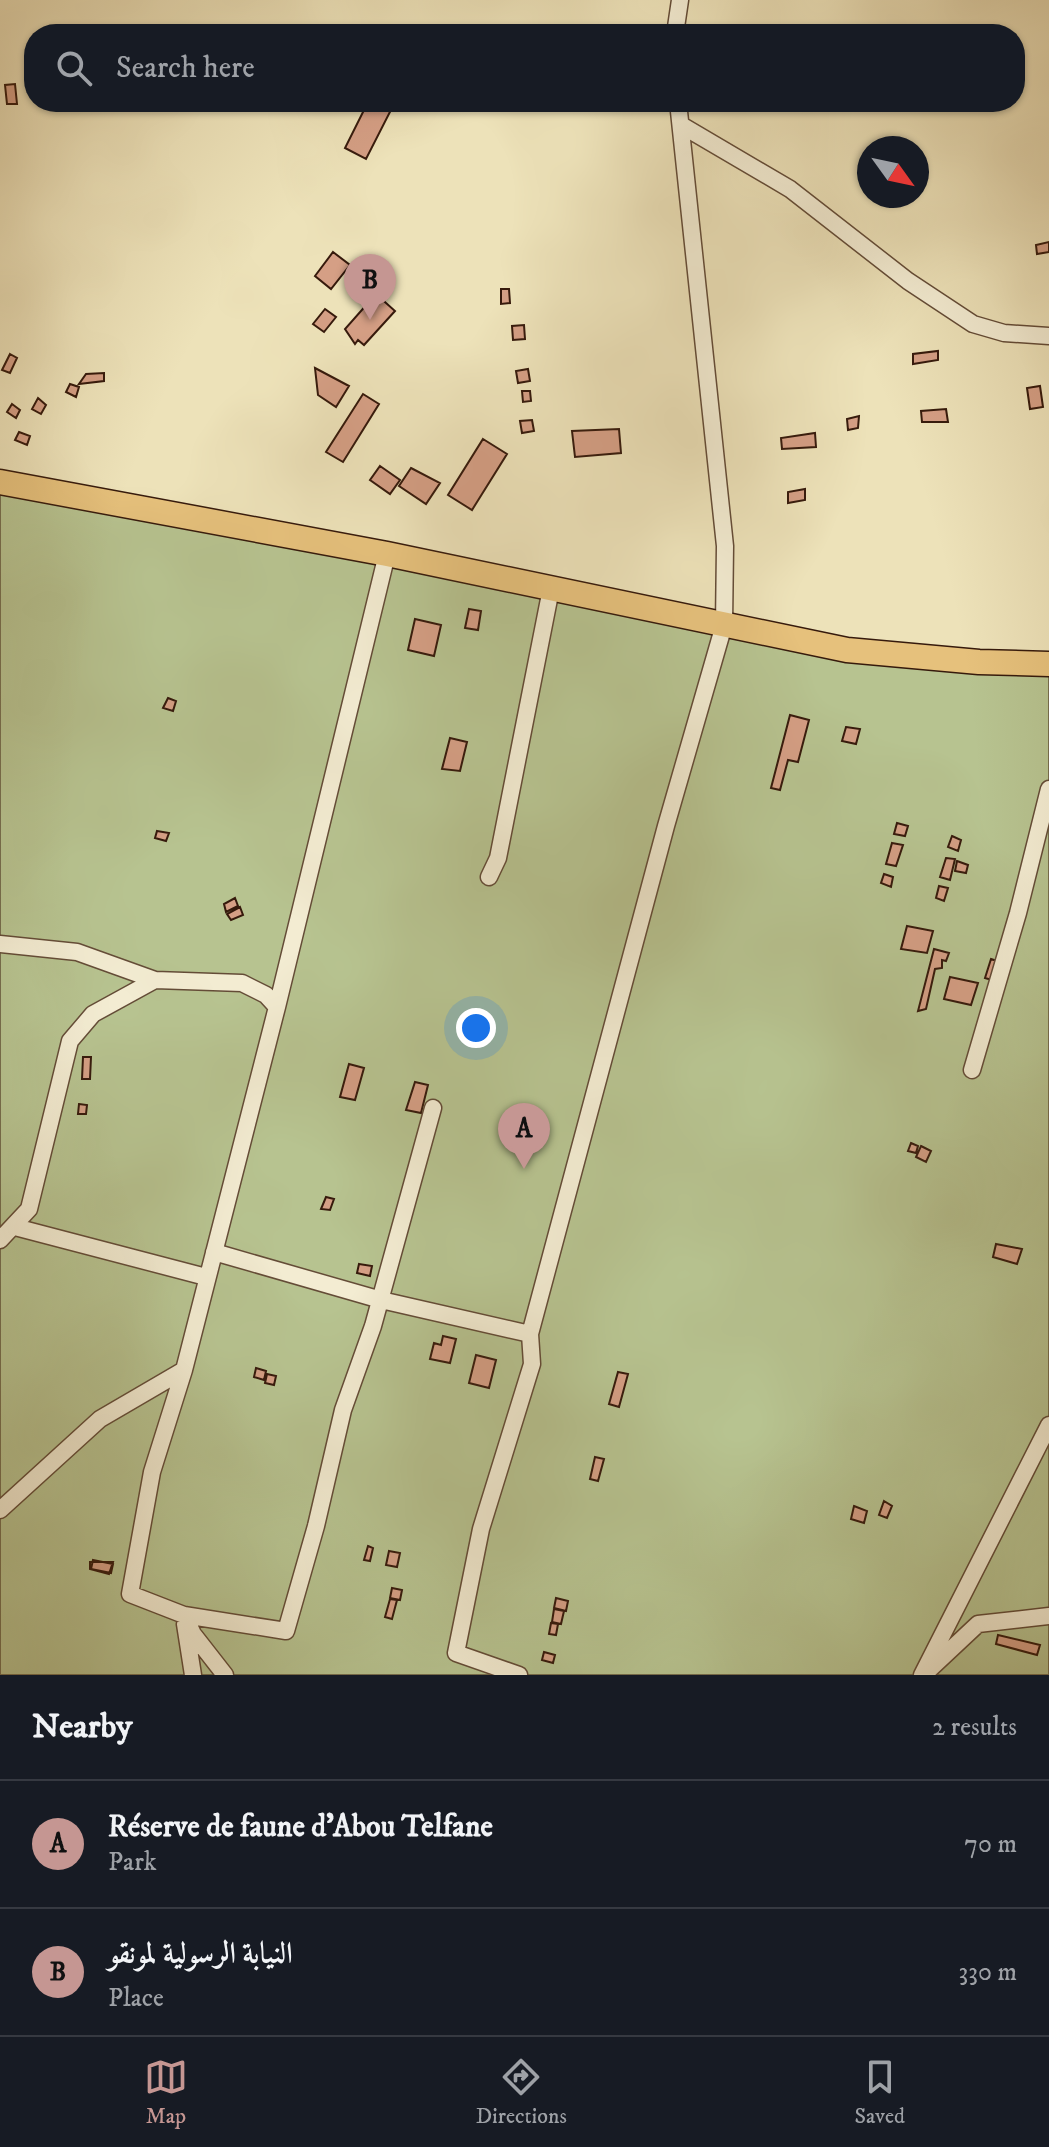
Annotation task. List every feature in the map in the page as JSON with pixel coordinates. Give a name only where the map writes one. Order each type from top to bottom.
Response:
[{"type":"main road","points":[[0,482],[387,554],[724,625],[875,653],[1049,664]]},
{"type":"street","points":[[676,24],[680,0]]},
{"type":"street","points":[[519,1675],[456,1653],[481,1529],[532,1364],[530,1334],[666,826],[724,625],[725,546],[679,112]]},
{"type":"street","points":[[681,125],[790,189],[908,281],[973,324],[1004,333],[1049,336]]},
{"type":"street","points":[[387,554],[277,1007],[184,1370],[152,1472],[130,1594],[184,1615],[286,1631],[316,1526],[343,1410],[381,1300],[433,1108]]},
{"type":"street","points":[[489,877],[498,858],[551,589]]},
{"type":"street","points":[[972,1070],[1018,913],[1049,789]]},
{"type":"street","points":[[0,944],[77,952],[155,980],[242,983],[254,987],[277,1007]]},
{"type":"street","points":[[0,1240],[29,1209],[70,1041],[93,1014],[155,980]]},
{"type":"street","points":[[15,1227],[206,1277]]},
{"type":"street","points":[[214,1252],[381,1300],[530,1334]]},
{"type":"street","points":[[0,1510],[100,1419],[184,1370]]},
{"type":"street","points":[[923,1675],[1049,1425]]},
{"type":"street","points":[[184,1615],[193,1675]]},
{"type":"street","points":[[184,1615],[193,1634],[225,1675]]},
{"type":"street","points":[[923,1675],[978,1624],[1049,1616]]},
{"type":"green space","points":[[0,482],[847,650],[1049,664],[1049,1675],[0,1675]]},
{"type":"building","points":[[15,84],[17,104],[7,104],[5,85]]},
{"type":"building","points":[[363,112],[390,112],[366,159],[345,148]]},
{"type":"building","points":[[1049,242],[1049,252],[1037,254],[1036,245]]},
{"type":"building","points":[[333,252],[350,265],[331,289],[315,276]]},
{"type":"building","points":[[501,289],[509,289],[510,303],[501,304]]},
{"type":"building","points":[[376,294],[395,311],[364,345],[358,340],[355,344],[345,329]]},
{"type":"building","points":[[325,309],[336,317],[324,332],[313,324]]},
{"type":"building","points":[[524,325],[525,339],[513,340],[512,326]]},
{"type":"building","points":[[938,351],[938,360],[913,364],[913,354]]},
{"type":"building","points":[[10,354],[17,358],[10,373],[2,370]]},
{"type":"building","points":[[315,368],[349,386],[336,407],[318,395]]},
{"type":"building","points":[[528,369],[530,381],[518,383],[516,371]]},
{"type":"building","points":[[104,373],[104,381],[79,384],[86,374]]},
{"type":"building","points":[[70,384],[79,387],[76,397],[66,392]]},
{"type":"building","points":[[1040,386],[1043,407],[1030,409],[1027,388]]},
{"type":"building","points":[[522,391],[530,391],[531,401],[523,402]]},
{"type":"building","points":[[363,394],[379,404],[343,462],[326,452]]},
{"type":"building","points":[[38,398],[46,405],[41,414],[32,409]]},
{"type":"building","points":[[12,404],[20,410],[16,418],[7,412]]},
{"type":"building","points":[[946,409],[948,422],[922,422],[921,411]]},
{"type":"building","points":[[859,416],[858,428],[848,430],[847,419]]},
{"type":"building","points":[[532,420],[534,431],[522,433],[520,421]]},
{"type":"building","points":[[619,429],[621,453],[575,457],[572,431]]},
{"type":"building","points":[[19,432],[30,436],[27,445],[15,440]]},
{"type":"building","points":[[815,433],[816,447],[782,449],[781,438]]},
{"type":"building","points":[[483,439],[507,454],[472,510],[448,495]]},
{"type":"building","points":[[380,466],[400,480],[390,494],[370,480]]},
{"type":"building","points":[[411,468],[440,483],[426,504],[399,486]]},
{"type":"building","points":[[805,489],[805,500],[788,503],[788,492]]},
{"type":"building","points":[[469,609],[481,611],[478,630],[465,628]]},
{"type":"building","points":[[415,619],[441,625],[434,656],[408,650]]},
{"type":"building","points":[[168,698],[176,701],[173,711],[163,708]]},
{"type":"building","points":[[790,715],[809,720],[798,762],[788,760],[780,790],[771,788]]},
{"type":"building","points":[[846,727],[860,729],[856,744],[842,741]]},
{"type":"building","points":[[450,738],[467,742],[460,771],[442,769]]},
{"type":"building","points":[[897,823],[908,826],[905,836],[894,834]]},
{"type":"building","points":[[157,831],[169,833],[166,841],[155,838]]},
{"type":"building","points":[[952,836],[961,840],[958,851],[948,847]]},
{"type":"building","points":[[892,843],[903,845],[896,866],[886,864]]},
{"type":"building","points":[[946,858],[955,859],[950,880],[940,877]]},
{"type":"building","points":[[957,861],[968,865],[966,873],[955,871]]},
{"type":"building","points":[[884,874],[893,877],[891,887],[881,883]]},
{"type":"building","points":[[939,886],[948,888],[944,901],[936,898]]},
{"type":"building","points":[[235,898],[238,906],[226,912],[224,904]]},
{"type":"building","points":[[240,907],[243,915],[231,920],[227,914]]},
{"type":"building","points":[[907,926],[933,931],[927,953],[901,949]]},
{"type":"building","points":[[934,949],[949,953],[946,961],[942,960],[942,968],[935,969],[926,1009],[918,1011]]},
{"type":"building","points":[[991,959],[997,961],[992,980],[985,978]]},
{"type":"building","points":[[950,977],[978,983],[971,1005],[944,999]]},
{"type":"building","points":[[83,1057],[91,1057],[90,1079],[82,1079]]},
{"type":"building","points":[[349,1064],[364,1068],[355,1100],[340,1097]]},
{"type":"building","points":[[415,1082],[428,1085],[421,1113],[406,1110]]},
{"type":"building","points":[[79,1104],[87,1105],[86,1114],[78,1114]]},
{"type":"building","points":[[911,1143],[918,1146],[916,1153],[908,1151]]},
{"type":"building","points":[[921,1146],[931,1151],[926,1162],[916,1157]]},
{"type":"building","points":[[326,1197],[334,1199],[330,1210],[321,1209]]},
{"type":"building","points":[[996,1244],[1022,1249],[1017,1264],[993,1257]]},
{"type":"building","points":[[359,1264],[372,1266],[370,1276],[357,1273]]},
{"type":"building","points":[[443,1336],[456,1339],[450,1363],[430,1359],[434,1343],[441,1345]]},
{"type":"building","points":[[476,1355],[496,1360],[489,1388],[469,1383]]},
{"type":"building","points":[[256,1368],[266,1371],[264,1380],[254,1377]]},
{"type":"building","points":[[618,1372],[628,1374],[619,1407],[609,1404]]},
{"type":"building","points":[[267,1374],[276,1376],[274,1385],[265,1383]]},
{"type":"building","points":[[595,1457],[604,1459],[598,1481],[590,1479]]},
{"type":"building","points":[[884,1501],[892,1506],[887,1518],[879,1515]]},
{"type":"building","points":[[854,1506],[867,1511],[864,1523],[851,1519]]},
{"type":"building","points":[[368,1546],[373,1548],[370,1561],[364,1560]]},
{"type":"building","points":[[389,1551],[400,1553],[397,1567],[386,1565]]},
{"type":"building","points":[[93,1560],[113,1564],[111,1573],[91,1569]]},
{"type":"building","points":[[90,1562],[113,1562],[109,1574],[90,1569]]},
{"type":"building","points":[[392,1588],[402,1590],[400,1600],[390,1598]]},
{"type":"building","points":[[556,1598],[568,1601],[566,1611],[554,1608]]},
{"type":"building","points":[[390,1599],[397,1600],[392,1619],[385,1617]]},
{"type":"building","points":[[554,1609],[564,1611],[561,1624],[552,1622]]},
{"type":"building","points":[[551,1623],[558,1624],[556,1635],[549,1634]]},
{"type":"building","points":[[998,1635],[1040,1645],[1037,1655],[996,1644]]},
{"type":"building","points":[[544,1652],[555,1655],[553,1663],[542,1660]]},
{"type":"place","name":"النيابة الرسولية لمونقو","points":[[370,320]]},
{"type":"place","name":"Réserve de faune d'Abou Telfane","points":[[524,1169]]}]
